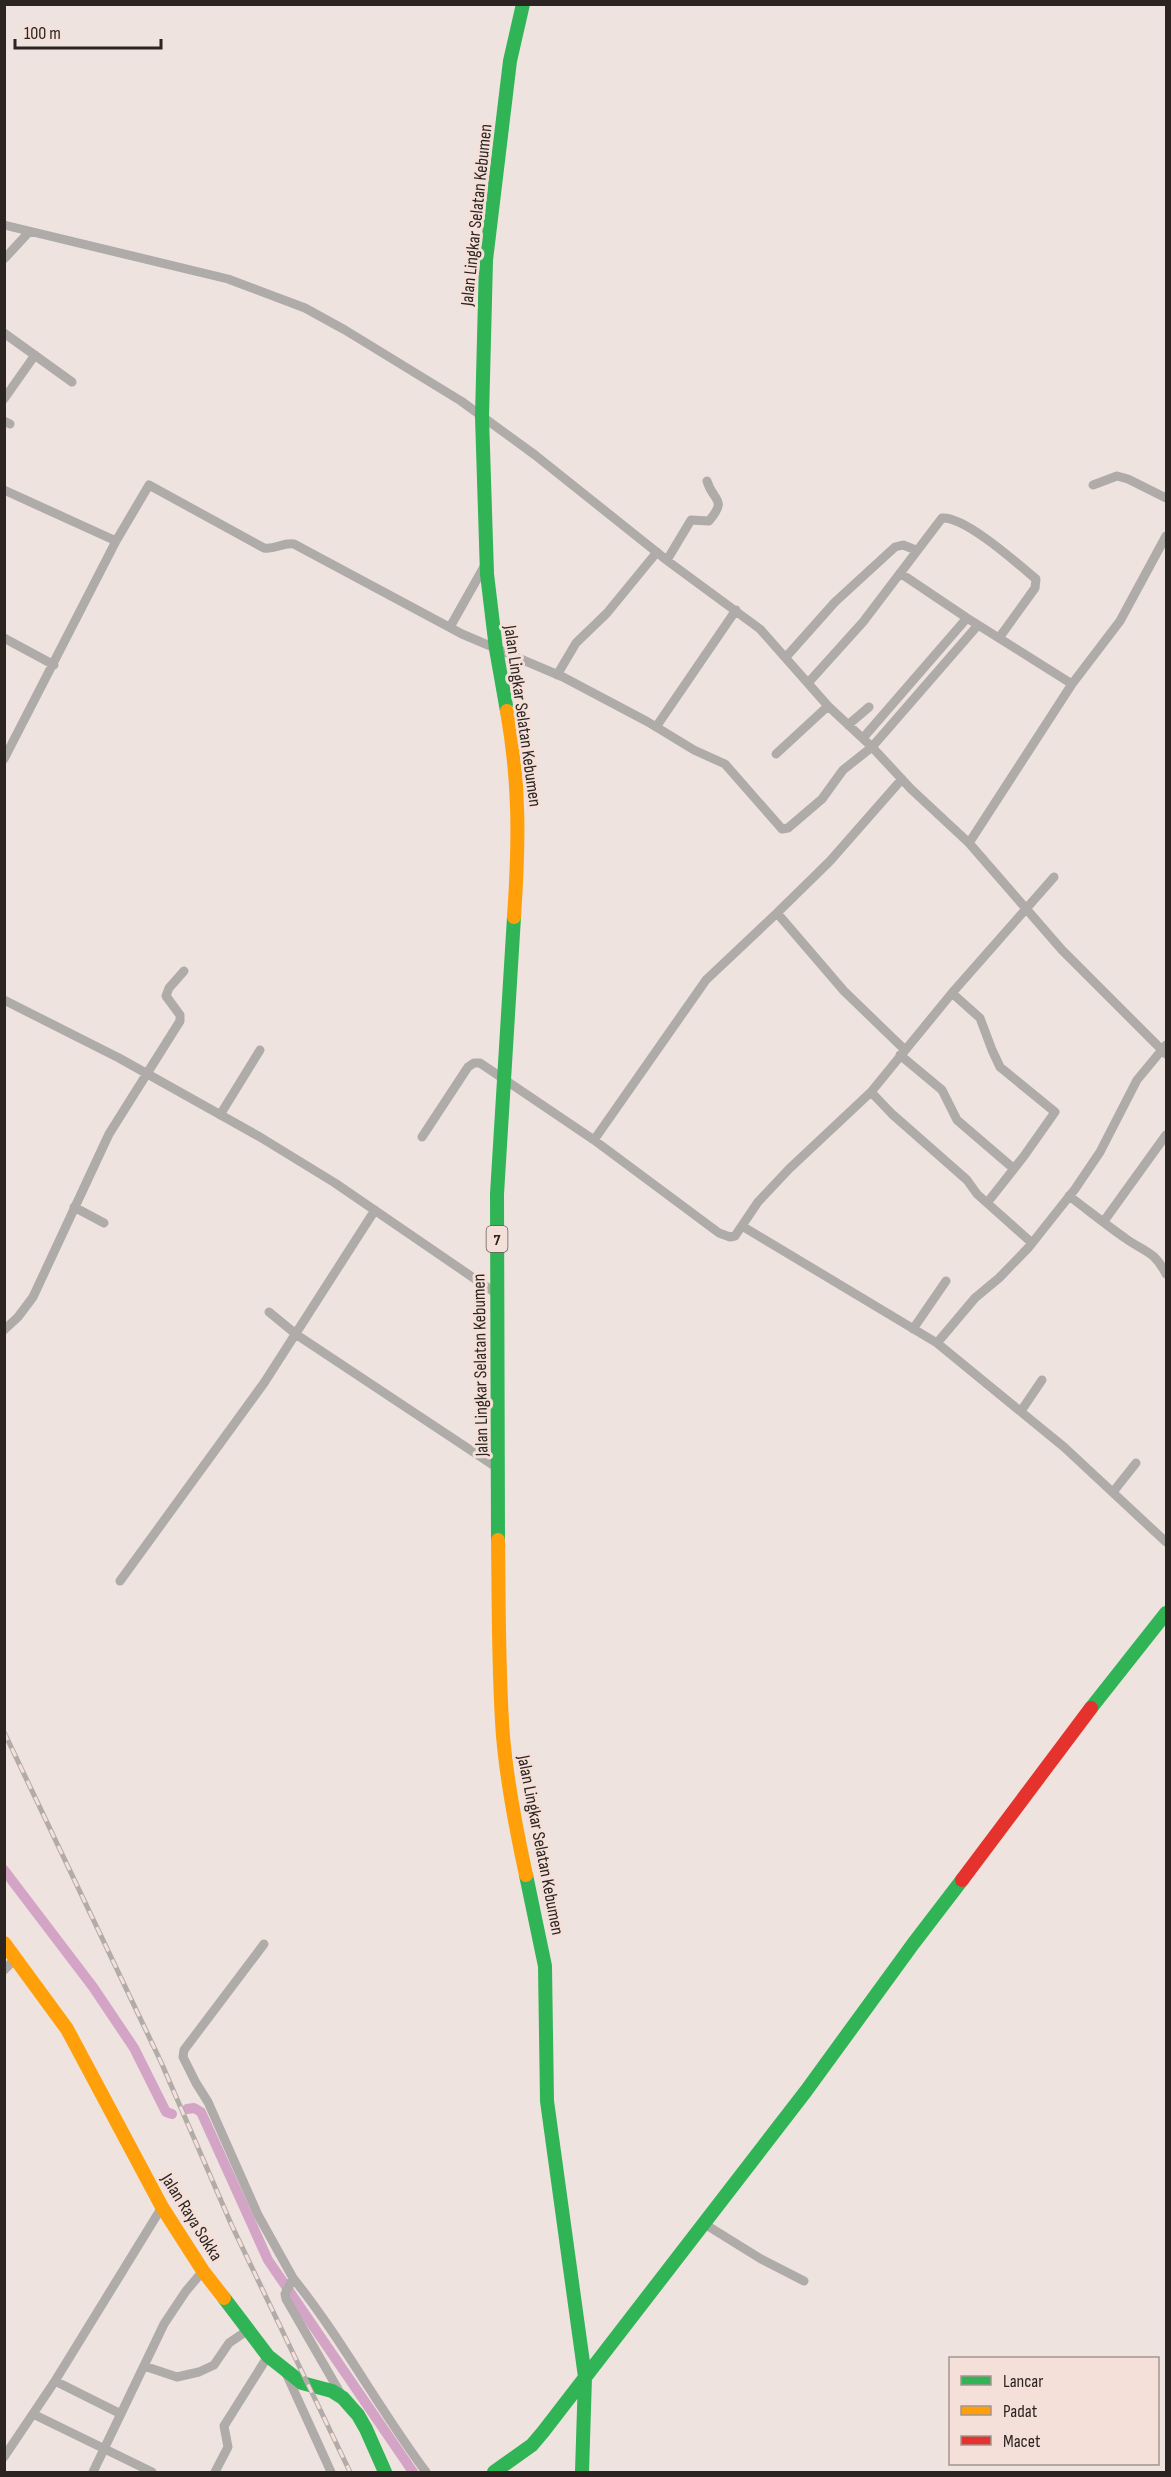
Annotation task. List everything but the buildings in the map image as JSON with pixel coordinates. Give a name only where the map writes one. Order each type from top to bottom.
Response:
[{"type":"main road","name":"Jalan Lingkar Selatan Kebumen","points":[[523,4],[510,61],[486,260],[483,417],[486,563],[496,649],[512,739],[519,829],[497,1194],[500,1468],[498,1605],[503,1738],[514,1820],[545,1966],[547,2101],[585,2377],[582,2472]]},
{"type":"main road","points":[[494,2472],[538,2439],[641,2308],[1088,1713],[1167,1613]]},
{"type":"main road","name":"Jalan Raya Sokka","points":[[4,1943],[67,2029],[162,2208],[203,2271],[268,2356],[302,2383],[332,2391],[343,2398],[366,2428],[385,2472]]},
{"type":"street","points":[[4,225],[228,279],[274,295],[305,308],[345,330],[461,401],[760,629],[828,706],[969,843],[1075,964],[1165,1050],[1137,1080],[1100,1152],[1069,1196],[1011,1267],[959,1315],[937,1343]]},
{"type":"street","points":[[4,259],[29,232]]},
{"type":"street","points":[[4,333],[72,382]]},
{"type":"street","points":[[4,399],[35,355]]},
{"type":"street","points":[[1093,485],[1117,476],[1167,498]]},
{"type":"street","points":[[667,560],[691,520],[709,520],[719,505],[719,501],[709,490],[707,481]]},
{"type":"street","points":[[4,759],[116,541],[149,485],[264,548],[273,549],[283,544],[294,544],[481,644],[557,675],[656,727],[730,768],[782,829],[788,828],[822,799],[838,775],[872,747],[978,625]]},
{"type":"street","points":[[4,490],[116,541]]},
{"type":"street","points":[[808,683],[851,636],[942,518],[950,518],[1001,550],[1036,579],[1033,591],[999,638]]},
{"type":"street","points":[[969,843],[1072,684],[1120,621],[1167,536]]},
{"type":"street","points":[[786,657],[835,602],[895,547],[903,545],[916,550]]},
{"type":"street","points":[[557,675],[584,634],[607,613],[657,552]]},
{"type":"street","points":[[450,627],[486,563]]},
{"type":"street","points":[[900,573],[1072,684]]},
{"type":"street","points":[[656,727],[736,610]]},
{"type":"street","points":[[863,738],[967,618]]},
{"type":"street","points":[[4,638],[54,664]]},
{"type":"street","points":[[776,754],[828,706]]},
{"type":"street","points":[[848,725],[868,706]]},
{"type":"street","points":[[594,1140],[706,980],[830,861],[902,779]]},
{"type":"street","points":[[422,1137],[471,1064],[480,1063],[503,1081],[594,1140],[719,1233],[730,1237],[735,1236],[758,1202],[789,1169],[871,1092],[952,993],[1054,877]]},
{"type":"street","points":[[777,914],[902,1053],[942,1090],[957,1120],[1012,1168]]},
{"type":"street","points":[[4,1330],[18,1317],[33,1297],[109,1134],[181,1018],[166,996],[171,985],[184,971]]},
{"type":"street","points":[[952,993],[980,1018],[1000,1067],[1055,1112],[987,1203]]},
{"type":"street","points":[[4,1000],[147,1074],[335,1183],[497,1294]]},
{"type":"street","points":[[220,1115],[261,1050]]},
{"type":"street","points":[[871,1092],[967,1180],[976,1194],[1032,1243]]},
{"type":"street","points":[[1104,1221],[1167,1134]]},
{"type":"street","points":[[1069,1196],[1126,1239],[1141,1246],[1156,1258],[1167,1274]]},
{"type":"street","points":[[74,1207],[104,1223]]},
{"type":"street","points":[[120,1581],[297,1335],[375,1210]]},
{"type":"street","points":[[742,1226],[937,1343],[1064,1447],[1167,1542]]},
{"type":"street","points":[[913,1329],[946,1281]]},
{"type":"street","points":[[269,1312],[297,1335],[500,1468]]},
{"type":"street","points":[[1021,1411],[1042,1380]]},
{"type":"street","points":[[1113,1492],[1136,1463]]},
{"type":"street","points":[[264,1944],[182,2053],[196,2084],[208,2102],[258,2215],[292,2280],[332,2330],[426,2472]]},
{"type":"street","points":[[4,1970],[16,1958]]},
{"type":"street","points":[[4,2457],[55,2381],[162,2208]]},
{"type":"street","points":[[703,2223],[761,2259],[804,2282]]},
{"type":"street","points":[[93,2472],[175,2306],[203,2271]]},
{"type":"street","points":[[292,2280],[285,2294],[286,2299],[343,2398]]},
{"type":"street","points":[[144,2366],[177,2378],[199,2372],[214,2365],[229,2343],[248,2330]]},
{"type":"street","points":[[216,2472],[228,2447],[225,2426],[268,2356]]},
{"type":"street","points":[[284,2369],[331,2472]]},
{"type":"street","points":[[55,2381],[121,2414]]},
{"type":"street","points":[[33,2414],[148,2472]]},
{"type":"waterway","points":[[4,1870],[93,1987],[134,2048],[166,2112],[172,2114]]},
{"type":"waterway","points":[[187,2109],[194,2108],[201,2112],[268,2260],[413,2472]]},
{"type":"railway","points":[[4,1732],[161,2062],[232,2226],[350,2472]]},
{"type":"traffic: fast","points":[[507,711],[496,649],[487,574],[482,417],[486,260],[510,61],[523,4]]},
{"type":"traffic: fast","points":[[498,1540],[497,1194],[514,917]]},
{"type":"traffic: fast","points":[[1091,1708],[1166,1613]]},
{"type":"traffic: fast","points":[[526,1875],[545,1966],[547,2101],[585,2377],[582,2472]]},
{"type":"traffic: fast","points":[[494,2472],[532,2445],[543,2432],[806,2091],[962,1880]]},
{"type":"traffic: fast","points":[[224,2298],[268,2356],[302,2383],[332,2391],[343,2398],[358,2415],[366,2429],[385,2472]]},
{"type":"traffic: slow","points":[[507,711],[514,764],[517,814],[514,917]]},
{"type":"traffic: slow","points":[[498,1540],[499,1662],[503,1736],[512,1806],[526,1875]]},
{"type":"traffic: slow","points":[[4,1943],[67,2029],[162,2207],[203,2271],[224,2298]]},
{"type":"traffic: jam","points":[[962,1880],[1091,1708]]}]
